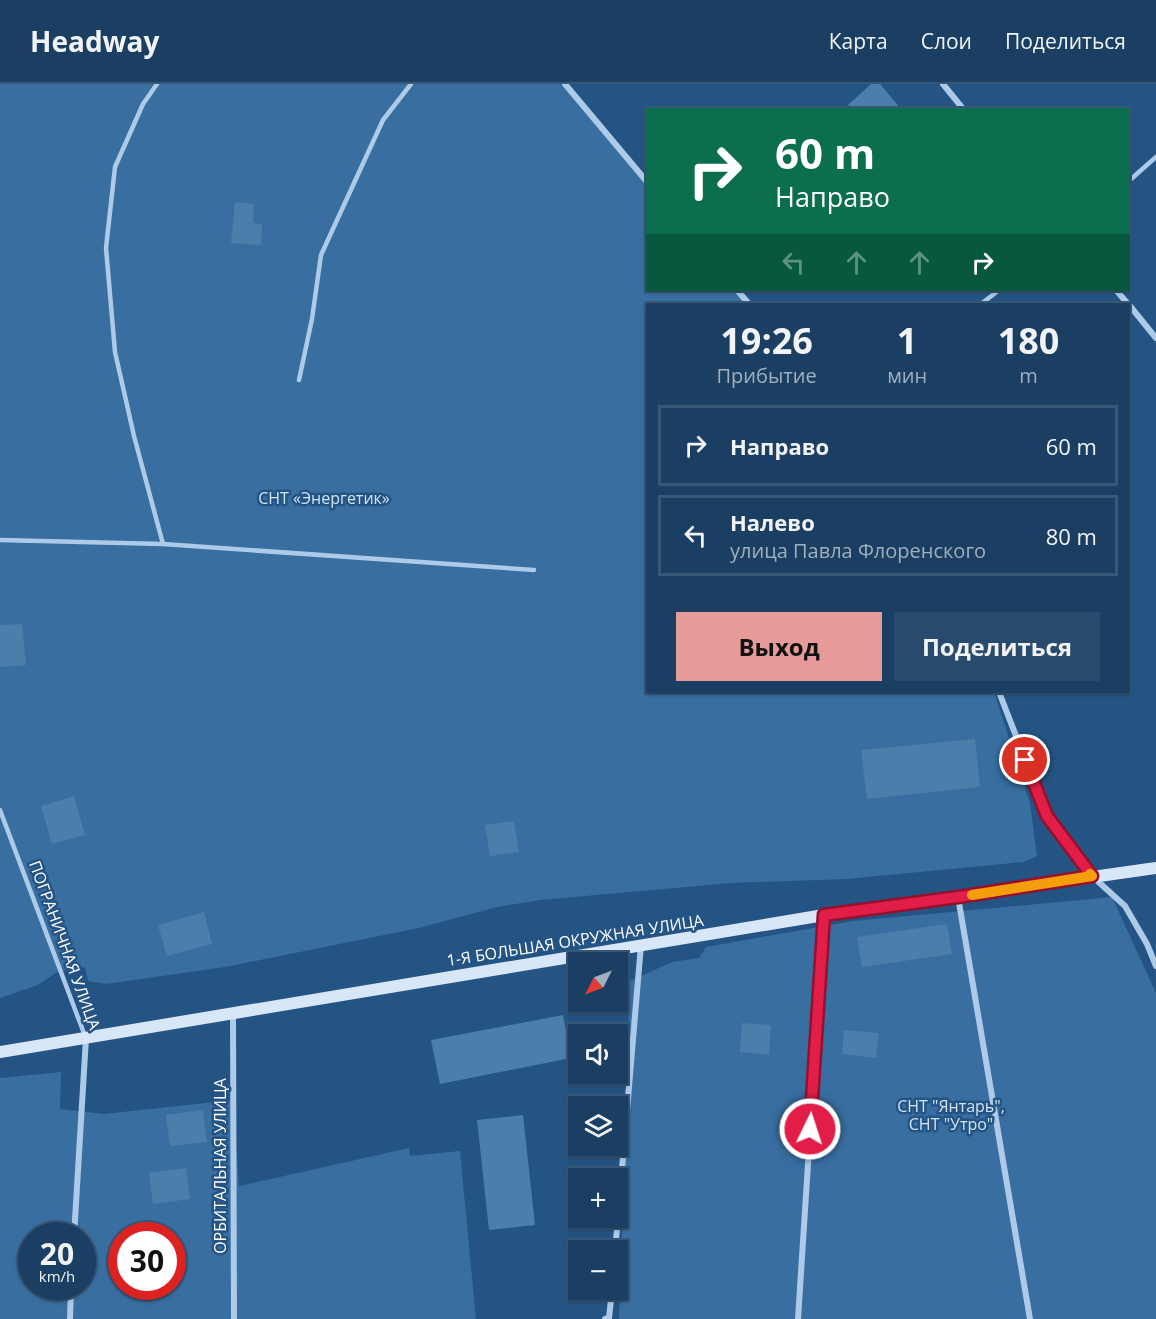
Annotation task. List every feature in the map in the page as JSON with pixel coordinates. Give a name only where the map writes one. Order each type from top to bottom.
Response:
[{"type":"street","points":[[565,84],[646,181]]},
{"type":"street","points":[[943,84],[962,108]]},
{"type":"street","points":[[738,291],[748,303]]},
{"type":"street","points":[[1117,291],[1127,303]]},
{"type":"street","points":[[1130,306],[1156,338]]},
{"type":"street","points":[[999,693],[1047,816],[1092,876],[1125,906],[1147,944],[1156,966]]},
{"type":"street","name":"1-Я БОЛЬШАЯ ОКРУЖНАЯ УЛИЦА","points":[[0,1052],[824,915],[1156,868]]},
{"type":"street","points":[[958,897],[1030,1319]]},
{"type":"street","points":[[798,1319],[824,915]]},
{"type":"street","points":[[622,1168],[641,945]]},
{"type":"street","name":"ОРБИТАЛЬНАЯ УЛИЦА","points":[[233,1014],[234,1319]]},
{"type":"street","name":"ПОГРАНИЧНАЯ УЛИЦА","points":[[75,1222],[86,1038]]},
{"type":"street","points":[[70,1319],[71,1300]]},
{"type":"street","points":[[608,1319],[611,1300]]},
{"type":"lane","points":[[157,84],[143,104],[115,167],[106,248],[115,352],[134,436],[164,544]]},
{"type":"lane","points":[[299,380],[312,319],[321,255],[383,120],[411,84]]},
{"type":"lane","points":[[1130,180],[1156,157]]},
{"type":"lane","points":[[982,303],[998,291]]},
{"type":"lane","points":[[0,540],[164,544],[534,570]]},
{"type":"lane","name":"ПОГРАНИЧНАЯ УЛИЦА","points":[[0,810],[86,1038]]},
{"type":"green space","name":"СНТ «Энергетик»","points":[[0,84],[568,84],[646,179],[646,291],[740,291],[751,303],[646,303],[646,693],[994,693],[1030,803],[1037,856],[1024,862],[847,879],[731,883],[541,900],[497,907],[419,928],[225,967],[106,984],[88,981],[85,967],[57,972],[38,985],[0,998]]},
{"type":"green space","name":"СНТ \"Янтарь\", СНТ \"Утро\"","points":[[1112,897],[1156,993],[1156,1319],[619,1319],[620,1300],[628,1300],[628,1240],[622,1240],[622,1228],[628,1228],[628,1168],[624,1168],[624,1156],[628,1156],[626,1096],[630,981],[672,962],[699,958],[706,947],[853,921]]},
{"type":"green space","points":[[61,1072],[60,1109],[104,1114],[233,1100],[239,1186],[409,1148],[410,1156],[460,1151],[476,1319],[0,1319],[0,1078]]},
{"type":"building","points":[[871,84],[880,84],[900,108],[850,108],[848,105]]},
{"type":"building","points":[[235,202],[254,204],[253,223],[262,224],[261,245],[231,243]]},
{"type":"building","points":[[22,624],[26,665],[0,667],[0,625]]},
{"type":"building","points":[[975,739],[980,787],[867,799],[861,750]]},
{"type":"building","points":[[74,796],[85,835],[52,844],[41,806]]},
{"type":"building","points":[[514,821],[519,852],[490,856],[485,825]]},
{"type":"building","points":[[204,912],[212,944],[167,956],[158,925]]},
{"type":"building","points":[[947,924],[952,954],[862,967],[857,937]]},
{"type":"building","points":[[563,1015],[568,1042],[568,1059],[440,1084],[431,1040]]},
{"type":"building","points":[[742,1023],[771,1025],[769,1055],[740,1052]]},
{"type":"building","points":[[844,1030],[879,1033],[876,1058],[842,1054]]},
{"type":"building","points":[[203,1110],[207,1142],[170,1146],[166,1115]]},
{"type":"building","points":[[523,1115],[535,1225],[489,1230],[477,1120]]},
{"type":"building","points":[[186,1168],[190,1199],[153,1204],[149,1173]]},
{"type":"slow traffic","points":[[972,895],[1092,876],[1090,874]]},
{"type":"route","points":[[810,1129],[824,915],[1092,876],[1047,816],[1025,760]]}]
